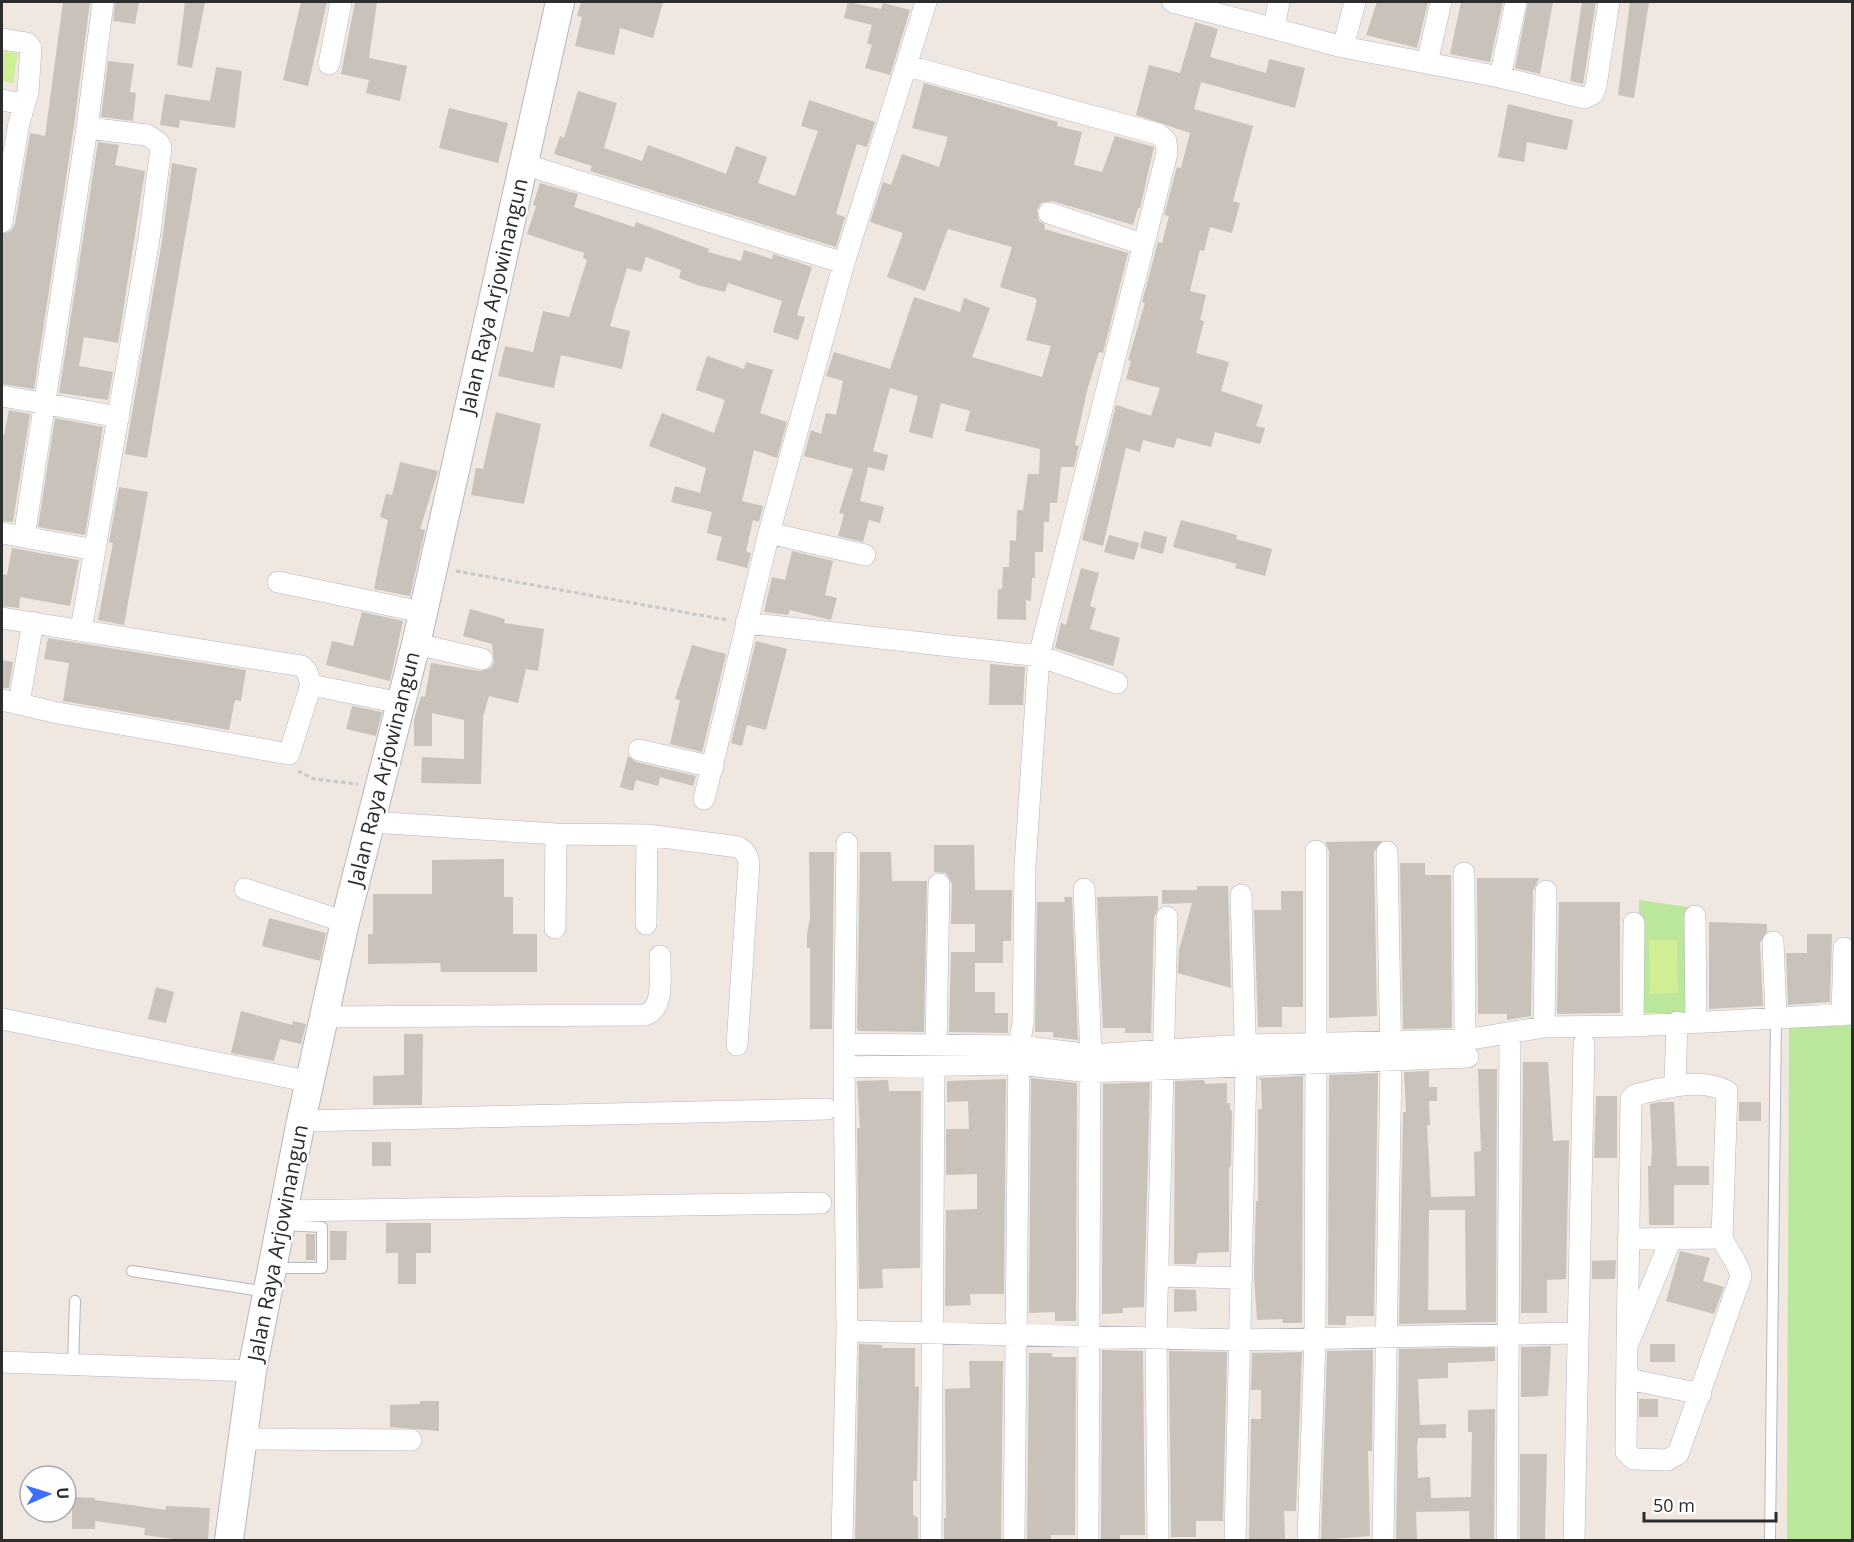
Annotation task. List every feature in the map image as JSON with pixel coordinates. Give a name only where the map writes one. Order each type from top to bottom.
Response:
[{"type":"main road","name":"Jalan Raya Arjowinangun","points":[[229,1540],[252,1371],[310,1082],[345,922],[416,644],[560,2]]},
{"type":"street","points":[[24,537],[87,128],[103,2]]},
{"type":"street","points":[[329,64],[341,2]]},
{"type":"street","points":[[704,799],[714,767],[769,533],[844,263],[908,66],[926,2]]},
{"type":"street","points":[[1274,28],[1279,2]]},
{"type":"street","points":[[1343,46],[1355,2]]},
{"type":"street","points":[[1427,63],[1441,2]]},
{"type":"street","points":[[1500,77],[1516,2]]},
{"type":"street","points":[[1186,3],[1343,46],[1500,77],[1584,98],[1590,97],[1596,86],[1609,2]]},
{"type":"street","points":[[2,39],[27,44],[31,48],[28,92],[23,104],[2,222]]},
{"type":"street","points":[[908,66],[1158,134],[1166,141],[1167,153],[1039,656],[1025,866],[1023,1023],[1019,1055],[1014,1540]]},
{"type":"street","points":[[2,100],[23,104]]},
{"type":"street","points":[[81,630],[119,417],[161,148],[159,143],[147,135],[87,128]]},
{"type":"street","points":[[523,164],[844,263]]},
{"type":"street","points":[[1049,213],[1142,244]]},
{"type":"street","points":[[2,396],[119,417]]},
{"type":"street","points":[[2,533],[95,550]]},
{"type":"street","points":[[769,533],[865,555]]},
{"type":"street","points":[[278,582],[422,612]]},
{"type":"street","points":[[2,618],[33,622],[302,666],[308,672],[311,685],[289,754],[58,713],[10,701],[33,622]]},
{"type":"street","points":[[746,623],[1039,656],[1117,684]]},
{"type":"street","points":[[416,644],[482,659]]},
{"type":"street","points":[[311,685],[401,703]]},
{"type":"street","points":[[639,750],[714,767]]},
{"type":"street","points":[[371,822],[556,834],[647,835],[738,847],[748,856],[736,1045]]},
{"type":"street","points":[[555,927],[556,834]]},
{"type":"street","points":[[646,924],[647,835]]},
{"type":"street","points":[[842,1540],[847,1331],[844,1067],[847,843]]},
{"type":"street","points":[[1308,1540],[1315,1339],[1316,852]]},
{"type":"street","points":[[1383,1540],[1388,1336],[1390,1053],[1387,852]]},
{"type":"street","points":[[1464,873],[1466,1048]]},
{"type":"street","points":[[936,1046],[939,884]]},
{"type":"street","points":[[1084,889],[1091,1064],[1087,1338],[1088,1540]]},
{"type":"street","points":[[246,890],[345,922]]},
{"type":"street","points":[[1544,1027],[1546,891]]},
{"type":"street","points":[[1235,1540],[1246,1066],[1241,895]]},
{"type":"street","points":[[1675,1084],[1687,1021],[1695,916]]},
{"type":"street","points":[[1158,1540],[1156,1338],[1167,917]]},
{"type":"street","points":[[1633,1026],[1634,923]]},
{"type":"street","points":[[1773,942],[1780,1016]]},
{"type":"street","points":[[846,1044],[936,1046],[1091,1064],[1163,1060],[1245,1045],[1316,1053],[1390,1053],[1466,1048],[1510,1033],[1544,1027],[1633,1026],[1780,1016],[1847,1015],[1844,948]]},
{"type":"street","points":[[324,1017],[645,1016],[653,1013],[658,1005],[660,956]]},
{"type":"street","points":[[2,1019],[310,1082]]},
{"type":"street","points":[[1507,1540],[1510,1033]]},
{"type":"street","points":[[1574,1540],[1584,1044]]},
{"type":"street","points":[[1163,1060],[1246,1066],[1316,1053]]},
{"type":"street","points":[[844,1067],[934,1067],[1019,1055]]},
{"type":"street","points":[[931,1540],[934,1067]]},
{"type":"street","points":[[1675,1084],[1720,1088],[1727,1091],[1722,1238],[1728,1252],[1738,1262],[1741,1276],[1678,1454],[1666,1460],[1634,1459],[1626,1452],[1631,1099],[1635,1095],[1675,1084]]},
{"type":"street","points":[[302,1121],[827,1109]]},
{"type":"street","points":[[281,1218],[821,1203]]},
{"type":"street","points":[[1628,1239],[1722,1238]]},
{"type":"street","points":[[1628,1346],[1671,1239]]},
{"type":"street","points":[[1158,1276],[1242,1278]]},
{"type":"street","points":[[847,1331],[1241,1340],[1578,1333]]},
{"type":"street","points":[[2,1362],[252,1371]]},
{"type":"street","points":[[1628,1379],[1701,1394]]},
{"type":"street","points":[[243,1439],[411,1440]]},
{"type":"lane","points":[[1770,1540],[1780,1016]]},
{"type":"lane","points":[[132,1271],[270,1280],[321,1268],[322,1227],[281,1218]]},
{"type":"lane","points":[[73,1364],[75,1301]]},
{"type":"path","points":[[433,567],[746,623]]},
{"type":"path","points":[[289,754],[292,766],[314,779],[380,787]]},
{"type":"green space","points":[[2,51],[18,53],[13,83],[2,81]]},
{"type":"green space","points":[[1639,900],[1688,907],[1688,1013],[1639,1013]]},
{"type":"green space","points":[[1649,940],[1677,940],[1678,993],[1650,994]]},
{"type":"green space","points":[[1852,1025],[1852,1540],[1787,1540],[1789,1028]]},
{"type":"building","points":[[63,2],[90,2],[74,126],[34,389],[2,384],[2,234],[11,231],[15,224],[30,133],[45,136]]},
{"type":"building","points":[[115,2],[139,2],[135,24],[113,21]]},
{"type":"building","points":[[185,2],[205,2],[192,68],[177,65]]},
{"type":"building","points":[[301,2],[327,2],[308,86],[283,80]]},
{"type":"building","points":[[355,2],[377,2],[369,58],[407,66],[400,101],[366,93],[369,80],[341,74]]},
{"type":"building","points":[[581,2],[663,2],[653,38],[620,28],[614,55],[575,46],[582,17],[577,16]]},
{"type":"building","points":[[848,2],[881,9],[883,3],[910,10],[890,75],[865,68],[872,45],[867,43],[872,25],[844,18]]},
{"type":"building","points":[[1377,2],[1428,2],[1417,48],[1366,35]]},
{"type":"building","points":[[1461,2],[1503,2],[1490,62],[1450,54]]},
{"type":"building","points":[[1528,2],[1553,2],[1540,74],[1515,68]]},
{"type":"building","points":[[1582,2],[1596,2],[1583,84],[1570,81]]},
{"type":"building","points":[[1630,2],[1649,2],[1634,98],[1618,95]]},
{"type":"building","points":[[1195,22],[1218,29],[1210,57],[1266,73],[1269,59],[1305,68],[1295,108],[1201,82],[1194,109],[1253,126],[1233,201],[1240,203],[1232,233],[1210,227],[1204,251],[1200,250],[1190,291],[1206,295],[1200,320],[1204,321],[1196,353],[1229,362],[1221,391],[1263,405],[1256,426],[1265,428],[1260,444],[1215,432],[1211,447],[1177,438],[1174,448],[1143,440],[1140,452],[1126,448],[1103,546],[1082,540],[1116,405],[1151,416],[1160,388],[1126,379],[1131,361],[1128,360],[1145,303],[1142,302],[1158,242],[1162,243],[1169,216],[1164,215],[1177,167],[1181,168],[1190,133],[1136,115],[1149,65],[1180,73]]},
{"type":"building","points":[[108,61],[134,64],[130,92],[136,93],[133,121],[101,117]]},
{"type":"building","points":[[216,67],[242,71],[235,128],[180,120],[179,128],[160,125],[165,94],[210,101]]},
{"type":"building","points":[[924,83],[1058,122],[1057,126],[1082,132],[1074,165],[1102,172],[1115,136],[1154,147],[1140,208],[1138,208],[1133,225],[1052,201],[1041,203],[1037,210],[1039,221],[1045,225],[1044,229],[1128,253],[1103,353],[1099,352],[1088,387],[1075,445],[1079,446],[1074,467],[1061,467],[1057,503],[1050,503],[1049,522],[1044,522],[1043,552],[1035,552],[1035,578],[1032,578],[1031,601],[1026,600],[1026,620],[997,619],[998,589],[1002,589],[1003,567],[1009,567],[1010,540],[1016,541],[1017,510],[1023,510],[1028,474],[1039,474],[1040,449],[965,431],[970,411],[941,403],[932,438],[909,432],[918,396],[890,388],[873,451],[888,455],[884,471],[868,467],[860,501],[884,507],[880,523],[869,520],[863,542],[838,536],[844,514],[839,513],[853,469],[804,456],[811,430],[821,434],[826,413],[836,415],[843,381],[826,376],[834,352],[890,369],[914,297],[960,312],[964,298],[990,308],[972,357],[1042,377],[1051,346],[1026,340],[1037,301],[1035,298],[1000,287],[1012,247],[948,229],[925,291],[887,277],[903,233],[870,222],[883,182],[891,185],[902,154],[939,167],[948,137],[912,128]]},
{"type":"building","points":[[578,91],[617,103],[604,148],[642,161],[648,145],[726,174],[736,146],[767,157],[758,183],[795,196],[818,131],[801,126],[809,100],[875,122],[867,147],[857,144],[836,214],[845,217],[836,247],[590,171],[592,166],[554,154],[560,136],[564,138]]},
{"type":"building","points":[[1508,104],[1573,120],[1567,150],[1527,142],[1524,162],[1498,157]]},
{"type":"building","points":[[449,108],[508,123],[498,163],[439,148]]},
{"type":"building","points":[[98,142],[119,145],[115,165],[145,171],[118,343],[84,337],[79,366],[113,372],[108,400],[59,393]]},
{"type":"building","points":[[172,163],[197,168],[147,458],[125,454],[162,241]]},
{"type":"building","points":[[540,183],[578,194],[574,207],[634,227],[636,222],[709,249],[708,252],[741,261],[744,250],[772,259],[773,254],[812,267],[797,315],[805,317],[798,340],[773,332],[782,301],[728,283],[725,292],[697,285],[679,278],[681,270],[646,257],[641,272],[627,268],[610,326],[630,331],[622,369],[561,355],[554,388],[498,376],[505,346],[533,352],[543,311],[569,317],[587,260],[583,258],[584,253],[527,234],[536,206],[533,205]]},
{"type":"building","points":[[707,356],[744,369],[746,362],[773,370],[760,413],[787,422],[777,458],[754,450],[742,501],[763,506],[759,522],[753,520],[746,551],[751,553],[747,568],[716,560],[722,537],[707,533],[712,512],[671,502],[675,486],[700,493],[706,468],[649,446],[662,413],[714,433],[725,400],[696,390]]},
{"type":"building","points":[[9,410],[30,414],[13,522],[2,521],[2,434],[4,435]]},
{"type":"building","points":[[496,412],[541,424],[524,504],[471,495],[476,468],[483,469]]},
{"type":"building","points":[[55,418],[103,427],[85,535],[38,527]]},
{"type":"building","points":[[400,462],[438,471],[420,529],[425,530],[410,596],[374,589],[388,520],[380,517],[386,494],[392,495]]},
{"type":"building","points":[[119,487],[148,492],[124,625],[98,620],[113,543],[109,542]]},
{"type":"building","points":[[1181,520],[1237,535],[1236,539],[1272,549],[1265,576],[1235,568],[1237,564],[1173,547]]},
{"type":"building","points":[[1144,531],[1167,537],[1163,554],[1140,548]]},
{"type":"building","points":[[1109,535],[1139,543],[1134,560],[1104,552]]},
{"type":"building","points":[[12,548],[79,560],[70,606],[20,597],[19,608],[2,606],[2,574],[7,575]]},
{"type":"building","points":[[792,551],[833,561],[825,595],[837,598],[831,620],[790,610],[788,615],[764,612],[772,577],[785,580]]},
{"type":"building","points":[[1081,568],[1099,573],[1090,606],[1096,608],[1090,629],[1120,638],[1113,666],[1055,648],[1061,623],[1066,625]]},
{"type":"building","points":[[470,609],[505,619],[504,623],[544,629],[538,671],[526,669],[518,703],[489,696],[483,717],[481,784],[421,783],[422,757],[464,759],[464,720],[432,713],[432,746],[414,746],[414,720],[421,696],[425,697],[431,663],[480,671],[491,668],[494,662],[492,644],[463,636]]},
{"type":"building","points":[[362,612],[403,621],[390,681],[326,665],[332,641],[353,646]]},
{"type":"building","points":[[48,638],[246,670],[241,701],[235,700],[229,730],[63,701],[69,663],[44,659]]},
{"type":"building","points":[[756,641],[787,649],[766,730],[747,725],[742,746],[731,743]]},
{"type":"building","points":[[692,645],[726,654],[702,752],[670,744],[680,700],[675,699]]},
{"type":"building","points":[[2,660],[13,662],[9,688],[2,688]]},
{"type":"building","points":[[990,664],[1025,667],[1023,705],[989,705]]},
{"type":"building","points":[[352,706],[382,712],[376,736],[346,729]]},
{"type":"building","points":[[628,756],[636,762],[696,776],[693,786],[660,777],[658,786],[636,780],[633,791],[620,787]]},
{"type":"building","points":[[1382,841],[1374,852],[1377,1016],[1329,1018],[1329,851],[1325,842]]},
{"type":"building","points":[[934,845],[974,845],[975,890],[1012,890],[1011,941],[1003,941],[1003,963],[975,963],[975,924],[951,924],[952,884],[946,873],[934,872]]},
{"type":"building","points":[[809,852],[834,852],[832,1029],[810,1029],[810,948],[807,948],[810,918]]},
{"type":"building","points":[[860,852],[891,852],[892,881],[927,881],[924,1032],[859,1031],[857,1029]]},
{"type":"building","points":[[504,859],[504,897],[513,897],[513,934],[537,934],[537,972],[441,972],[440,963],[368,964],[368,934],[373,934],[373,894],[432,894],[432,860]]},
{"type":"building","points":[[1400,863],[1425,863],[1425,875],[1451,875],[1452,1028],[1403,1029]]},
{"type":"building","points":[[1477,878],[1539,878],[1533,891],[1531,1016],[1507,1020],[1507,1014],[1478,1014]]},
{"type":"building","points":[[1197,886],[1228,886],[1231,988],[1178,973],[1179,950],[1192,903],[1162,904],[1162,890],[1197,890]]},
{"type":"building","points":[[1281,891],[1303,891],[1303,1007],[1282,1007],[1282,1027],[1258,1027],[1254,910],[1281,910]]},
{"type":"building","points":[[1158,896],[1158,909],[1154,917],[1151,1033],[1125,1033],[1125,1028],[1103,1028],[1097,897]]},
{"type":"building","points":[[1064,897],[1072,897],[1078,1040],[1053,1037],[1053,1032],[1035,1032],[1037,902],[1065,902]]},
{"type":"building","points":[[1559,902],[1620,902],[1620,1013],[1557,1014]]},
{"type":"building","points":[[269,918],[326,933],[320,961],[262,946]]},
{"type":"building","points":[[1709,922],[1767,924],[1767,931],[1760,943],[1763,1006],[1709,1009]]},
{"type":"building","points":[[1807,934],[1832,934],[1830,1002],[1788,1005],[1786,953],[1807,953]]},
{"type":"building","points":[[951,952],[975,952],[975,992],[995,992],[995,1013],[1008,1013],[1008,1033],[949,1032]]},
{"type":"building","points":[[156,987],[174,992],[166,1023],[148,1019]]},
{"type":"building","points":[[241,1011],[292,1025],[293,1021],[306,1024],[301,1044],[280,1039],[274,1061],[231,1053]]},
{"type":"building","points":[[404,1034],[423,1034],[422,1105],[373,1105],[373,1076],[404,1075]]},
{"type":"building","points":[[1523,1062],[1548,1062],[1553,1141],[1569,1140],[1566,1279],[1547,1280],[1547,1313],[1521,1313]]},
{"type":"building","points":[[1478,1069],[1497,1069],[1496,1322],[1399,1324],[1403,1112],[1406,1112],[1404,1072],[1429,1071],[1429,1087],[1437,1087],[1437,1101],[1429,1101],[1430,1125],[1427,1125],[1431,1197],[1475,1196],[1474,1152],[1481,1151]],"holes":[[[1429,1210],[1465,1210],[1466,1310],[1428,1310]]]},
{"type":"building","points":[[1378,1073],[1374,1316],[1346,1316],[1346,1325],[1328,1325],[1329,1075]]},
{"type":"building","points":[[1303,1076],[1302,1323],[1283,1323],[1282,1319],[1257,1320],[1254,1275],[1256,1201],[1258,1201],[1258,1109],[1262,1109],[1261,1080],[1258,1078]]},
{"type":"building","points":[[1031,1078],[1077,1083],[1076,1321],[1055,1321],[1055,1312],[1029,1313]]},
{"type":"building","points":[[1006,1079],[1004,1294],[970,1294],[971,1305],[945,1306],[946,1210],[977,1209],[977,1174],[946,1175],[946,1129],[969,1129],[968,1101],[947,1102],[947,1081]]},
{"type":"building","points":[[888,1080],[889,1091],[921,1091],[920,1268],[882,1269],[883,1288],[859,1289],[857,1128],[860,1128],[857,1081]]},
{"type":"building","points":[[1204,1080],[1205,1084],[1227,1083],[1227,1103],[1230,1103],[1230,1110],[1232,1110],[1229,1252],[1198,1253],[1196,1264],[1174,1264],[1175,1081]]},
{"type":"building","points":[[1150,1082],[1144,1307],[1123,1308],[1123,1313],[1102,1314],[1103,1084]]},
{"type":"building","points":[[1596,1096],[1617,1096],[1617,1158],[1594,1158]]},
{"type":"building","points":[[1674,1102],[1677,1166],[1709,1166],[1709,1185],[1674,1185],[1674,1225],[1649,1225],[1648,1166],[1651,1166],[1652,1147],[1650,1104]]},
{"type":"building","points":[[1739,1102],[1761,1102],[1761,1121],[1739,1121]]},
{"type":"building","points":[[372,1142],[391,1142],[391,1166],[372,1166]]},
{"type":"building","points":[[386,1223],[431,1223],[431,1253],[416,1253],[416,1284],[398,1284],[398,1253],[386,1253]]},
{"type":"building","points":[[330,1231],[347,1231],[346,1260],[330,1260]]},
{"type":"building","points":[[306,1234],[315,1234],[315,1260],[306,1260]]},
{"type":"building","points":[[1680,1251],[1710,1258],[1703,1281],[1724,1287],[1714,1314],[1666,1301]]},
{"type":"building","points":[[1616,1260],[1615,1279],[1592,1279],[1592,1261]]},
{"type":"building","points":[[1174,1289],[1196,1290],[1197,1311],[1174,1312]]},
{"type":"building","points":[[859,1344],[882,1345],[882,1348],[915,1348],[915,1387],[919,1386],[917,1481],[913,1481],[913,1515],[918,1518],[918,1540],[855,1540]]},
{"type":"building","points":[[1650,1344],[1675,1344],[1675,1362],[1650,1362]]},
{"type":"building","points":[[1551,1346],[1548,1396],[1521,1397],[1521,1347]]},
{"type":"building","points":[[1495,1347],[1495,1361],[1448,1363],[1448,1378],[1418,1379],[1420,1425],[1446,1424],[1446,1438],[1418,1438],[1417,1446],[1418,1478],[1430,1477],[1431,1498],[1471,1497],[1472,1432],[1468,1432],[1468,1410],[1495,1409],[1494,1540],[1470,1540],[1469,1511],[1416,1512],[1417,1540],[1396,1540],[1399,1349]]},
{"type":"building","points":[[1102,1350],[1143,1351],[1145,1535],[1120,1535],[1120,1539],[1101,1539]]},
{"type":"building","points":[[1373,1350],[1372,1451],[1368,1451],[1370,1536],[1321,1540],[1327,1351]]},
{"type":"building","points":[[1169,1351],[1227,1352],[1223,1521],[1196,1521],[1196,1537],[1171,1537]]},
{"type":"building","points":[[1302,1352],[1296,1511],[1284,1511],[1285,1540],[1249,1540],[1251,1419],[1261,1419],[1261,1390],[1251,1390],[1252,1353]]},
{"type":"building","points":[[1029,1353],[1052,1353],[1052,1357],[1076,1357],[1075,1535],[1051,1535],[1051,1540],[1027,1540]]},
{"type":"building","points":[[969,1361],[1003,1361],[1001,1540],[944,1540],[944,1518],[946,1518],[945,1389],[970,1388]]},
{"type":"building","points":[[1639,1399],[1658,1399],[1658,1417],[1639,1417]]},
{"type":"building","points":[[420,1401],[439,1401],[439,1431],[390,1427],[390,1405],[420,1404]]},
{"type":"building","points":[[1520,1454],[1547,1454],[1545,1540],[1520,1540]]},
{"type":"building","points":[[78,1497],[166,1510],[166,1506],[210,1508],[208,1540],[181,1540],[144,1535],[145,1528],[95,1521],[95,1529],[72,1529],[72,1524],[78,1524]]}]
